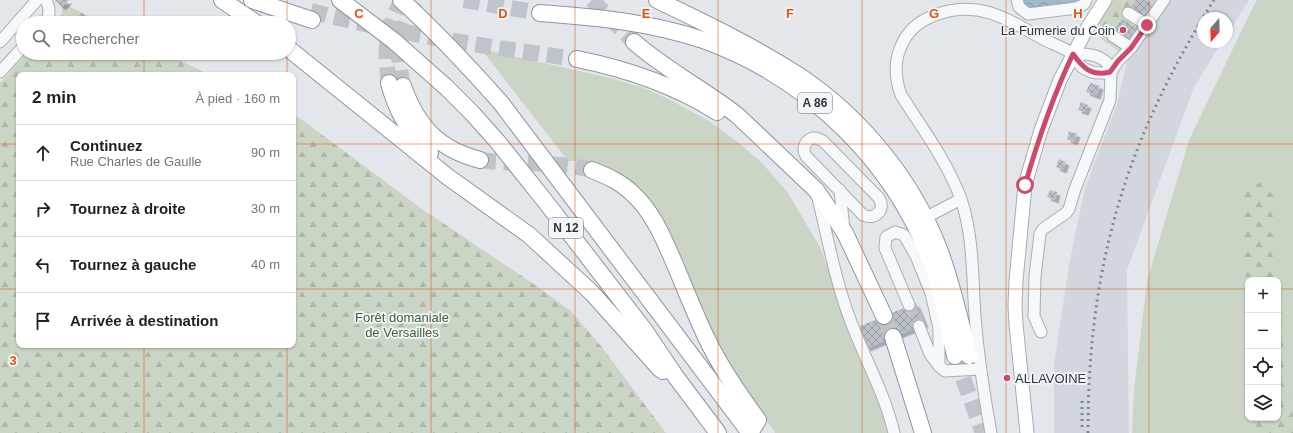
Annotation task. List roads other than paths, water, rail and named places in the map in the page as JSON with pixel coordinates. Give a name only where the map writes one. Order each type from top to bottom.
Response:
[{"type":"highway","points":[[222,0],[246,16]]},
{"type":"highway","points":[[252,0],[311,15],[280,0]]},
{"type":"highway","name":"N 12","points":[[401,0],[432,28],[465,62],[501,103],[750,433]]},
{"type":"highway","points":[[657,0],[780,63],[839,107],[855,122],[886,157],[912,195],[925,218]]},
{"type":"highway","points":[[664,0],[702,22]]},
{"type":"highway","name":"N 12","points":[[345,4],[394,41],[447,88],[498,141],[645,330],[676,377],[718,433]]},
{"type":"highway","name":"A 86","points":[[540,13],[621,21],[648,26],[702,40],[746,58],[768,70],[792,85],[813,102],[860,144],[889,182],[914,224],[936,275],[945,311],[962,356],[946,271],[925,218]]},
{"type":"highway","points":[[634,42],[650,56],[734,112],[816,190],[845,233],[884,316]]},
{"type":"highway","points":[[296,55],[448,178],[529,235]]},
{"type":"highway","points":[[577,59],[636,73],[665,84],[712,108],[737,124],[789,163]]},
{"type":"highway","points":[[480,160],[455,151],[441,143],[432,135],[414,113],[396,84],[400,113],[414,135],[427,150],[447,169],[529,235],[592,293],[659,368],[676,377]]},
{"type":"highway","points":[[592,170],[623,185],[641,202],[654,221],[718,362],[736,391],[758,420],[750,433]]},
{"type":"highway","points":[[893,337],[923,433]]},
{"type":"main road","points":[[1027,433],[1015,306],[1025,185],[1041,130],[1060,80],[1073,54],[1105,0]]},
{"type":"street","points":[[23,16],[37,0]]},
{"type":"street","points":[[46,0],[48,16]]},
{"type":"street","points":[[1017,0],[1019,7],[1028,14],[1077,8],[1084,4],[1086,0]]},
{"type":"street","points":[[1110,72],[1118,61],[1131,48],[1161,1]]},
{"type":"street","points":[[991,433],[980,369],[972,252],[969,233],[960,199],[946,166],[901,95],[895,72],[899,49],[912,29],[920,22],[945,12],[961,9],[975,9],[989,12],[1024,28],[1073,54],[1088,53],[1101,59],[1107,63],[1110,72],[1110,100],[1075,189],[1069,209],[1040,234],[1035,276],[1034,316],[1041,332]]},
{"type":"street","points":[[1128,13],[1147,25]]},
{"type":"street","points":[[1024,28],[1028,14]]},
{"type":"street","points":[[0,42],[16,24]]},
{"type":"street","points":[[1113,36],[1131,48]]},
{"type":"street","points":[[0,72],[16,55]]},
{"type":"street","points":[[816,138],[823,141],[857,175],[880,200],[880,211],[871,217],[863,216],[840,190],[804,153],[804,146],[809,140],[816,138]]},
{"type":"street","points":[[789,163],[830,180]]},
{"type":"street","points":[[816,190],[838,281],[847,310],[883,399],[894,433]]},
{"type":"street","points":[[840,190],[845,233]]},
{"type":"street","points":[[925,218],[960,199]]},
{"type":"street","points":[[909,306],[885,248],[886,237],[895,232],[904,235],[931,293],[939,328],[939,366]]},
{"type":"street","points":[[919,326],[930,354],[945,371],[980,369]]},
{"type":"water","points":[[1020,0],[1083,0],[1081,2],[1029,10]]},
{"type":"tunnel","points":[[389,83],[387,71],[388,40],[393,21],[402,0]]},
{"type":"tunnel","points":[[403,86],[399,52],[400,41],[406,20],[418,0]]},
{"type":"tunnel","points":[[464,0],[540,13]]},
{"type":"tunnel","points":[[592,0],[634,42]]},
{"type":"tunnel","points":[[311,11],[377,27],[410,33],[477,45],[577,59]]},
{"type":"tunnel","points":[[480,160],[564,165],[592,170]]},
{"type":"tunnel","points":[[909,305],[919,326]]},
{"type":"tunnel","points":[[884,316],[893,337]]},
{"type":"tunnel","points":[[955,356],[983,433]]},
{"type":"railway","points":[[1088,433],[1089,382],[1096,307],[1105,257],[1119,201],[1129,171],[1153,112],[1197,27],[1214,0]]},
{"type":"railway","points":[[1082,397],[1082,427]]},
{"type":"place","name":"La Fumerie du Coin","points":[[1123,30]]},
{"type":"place","name":"ALLAVOINE","points":[[1007,378]]},
{"type":"park label","name":"Forêt domaniale de Versailles","points":[[402,324]]}]
